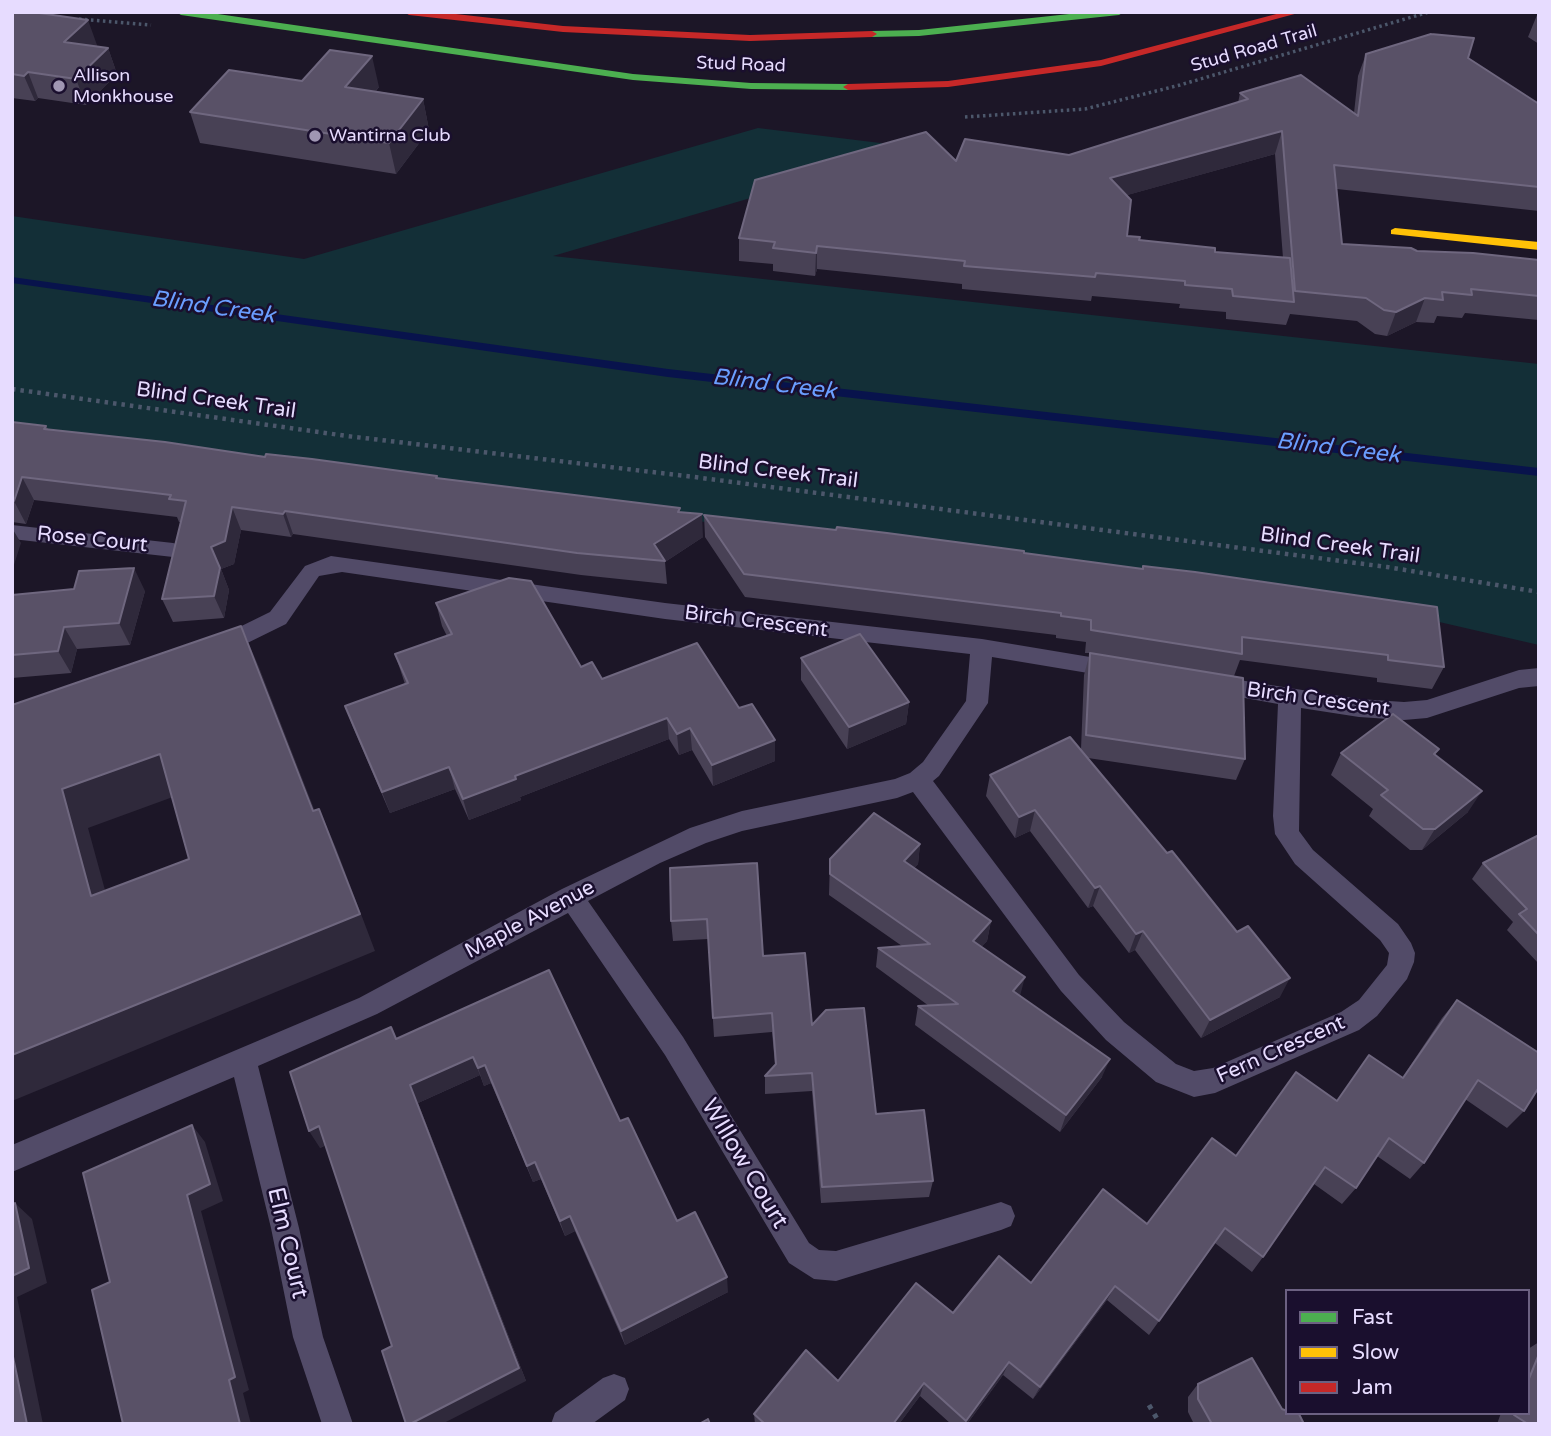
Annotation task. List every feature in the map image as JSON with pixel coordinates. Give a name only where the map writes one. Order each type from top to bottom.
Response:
[{"type":"main road","name":"Stud Road","points":[[181,12],[647,79],[751,86],[848,87],[948,84],[1101,63],[1297,12]]},
{"type":"main road","name":"Stud Road","points":[[409,12],[586,30],[750,37],[919,33],[1119,12]]},
{"type":"main road","points":[[1395,232],[1539,246]]},
{"type":"lane","name":"Rose Court","points":[[12,533],[173,550]]},
{"type":"lane","name":"Birch Crescent","points":[[205,653],[239,640],[278,618],[305,578],[320,567],[331,564],[665,611],[982,646],[1143,673]]},
{"type":"lane","name":"Maple Avenue","points":[[12,1159],[400,990],[571,897],[699,835],[742,821],[897,789],[918,780],[931,769],[976,703],[982,646]]},
{"type":"lane","name":"Birch Crescent","points":[[1196,682],[1359,708],[1417,710],[1440,706],[1520,678],[1539,677]]},
{"type":"lane","name":"Fern Crescent","points":[[918,780],[1088,1004],[1136,1051],[1166,1073],[1194,1084],[1215,1080],[1350,1021],[1368,1007],[1398,971],[1401,962],[1398,943],[1304,856],[1287,834],[1284,816],[1290,697]]},
{"type":"lane","name":"WIllow Court","points":[[571,897],[674,1046],[799,1253],[814,1264],[836,1266],[1001,1216]]},
{"type":"lane","name":"Elm Court","points":[[243,1060],[285,1228],[308,1337],[338,1424]]},
{"type":"lane","points":[[566,1424],[614,1389]]},
{"type":"path","name":"Stud Road Trail","points":[[1085,109],[1180,85],[1429,12]]},
{"type":"path","points":[[79,19],[161,26]]},
{"type":"path","name":"Blind Creek Trail","points":[[12,389],[347,436],[694,477],[1387,567],[1539,593]]},
{"type":"path","points":[[1149,1405],[1160,1424]]},
{"type":"shaded area","points":[[758,128],[921,148],[553,256],[1539,364],[1539,645],[1435,621],[12,428],[12,216],[304,259]]},
{"type":"building","points":[[12,12],[88,20],[64,42],[108,48],[76,79],[28,72],[24,76],[12,74]]},
{"type":"building","points":[[1431,34],[1474,38],[1468,58],[1539,104],[1539,187],[1334,165],[1342,244],[1539,260],[1539,296],[1471,289],[1472,295],[1442,292],[1443,300],[1425,298],[1396,312],[1384,310],[1366,298],[1295,291],[1282,131],[1110,178],[1131,200],[1127,236],[1140,237],[1139,240],[1215,248],[1215,252],[1290,258],[1294,302],[1233,296],[1232,289],[1185,285],[1185,281],[1096,273],[1095,277],[964,266],[965,261],[817,246],[816,253],[773,248],[775,242],[739,238],[755,180],[926,132],[956,161],[965,139],[1069,155],[1248,99],[1240,93],[1301,75],[1358,116],[1366,54]]},
{"type":"building","points":[[330,50],[372,56],[345,87],[423,99],[389,143],[190,112],[229,70],[302,81]]},
{"type":"building","points":[[12,422],[46,426],[44,429],[165,442],[265,457],[266,454],[312,459],[437,476],[436,478],[680,508],[678,512],[702,514],[654,544],[665,561],[577,553],[285,511],[283,514],[232,507],[225,541],[211,547],[220,568],[214,596],[162,599],[186,501],[169,499],[171,495],[22,477],[12,501]]},
{"type":"building","points":[[704,515],[887,533],[1143,569],[1143,566],[1195,572],[1437,607],[1444,667],[1388,660],[1388,655],[1242,637],[1242,654],[1091,630],[1091,620],[1061,616],[1061,613],[744,574]]},
{"type":"building","points":[[134,568],[119,623],[64,627],[58,651],[12,655],[12,595],[74,589],[79,571]]},
{"type":"building","points":[[509,578],[531,581],[581,667],[592,662],[602,679],[697,643],[739,708],[752,704],[775,740],[712,765],[690,728],[677,734],[667,718],[515,776],[516,779],[463,799],[449,767],[382,792],[345,706],[408,683],[395,654],[452,634],[436,603]]},
{"type":"building","points":[[241,626],[313,811],[319,809],[360,914],[12,1055],[12,705]],"holes":[[[160,754],[189,859],[91,896],[62,789]]]},
{"type":"building","points":[[860,634],[909,702],[849,727],[801,658]]},
{"type":"building","points":[[1090,653],[1243,678],[1245,759],[1086,735]]},
{"type":"building","points":[[1393,714],[1439,749],[1434,754],[1482,791],[1435,829],[1423,829],[1381,795],[1388,790],[1341,753]]},
{"type":"building","points":[[1070,737],[1167,853],[1172,851],[1237,932],[1248,926],[1290,978],[1210,1020],[1143,931],[1136,934],[1100,886],[1095,888],[1035,810],[1019,817],[990,775]]},
{"type":"building","points":[[874,813],[920,844],[904,861],[991,921],[973,941],[1025,977],[1013,991],[1110,1059],[1066,1115],[918,1006],[958,1004],[878,948],[930,944],[830,874],[830,859]]},
{"type":"building","points":[[1539,835],[1539,935],[1519,914],[1527,909],[1483,863]]},
{"type":"building","points":[[757,863],[763,956],[805,953],[812,1025],[826,1010],[864,1008],[876,1114],[924,1110],[933,1181],[822,1187],[812,1073],[765,1076],[776,1064],[772,1013],[713,1018],[707,919],[671,921],[670,868]]},
{"type":"building","points":[[549,970],[620,1121],[628,1118],[677,1221],[695,1212],[727,1277],[621,1331],[570,1216],[560,1221],[535,1162],[527,1166],[485,1065],[478,1068],[473,1057],[410,1085],[519,1368],[406,1424],[382,1351],[392,1346],[319,1126],[309,1131],[290,1072],[391,1027],[396,1039]]},
{"type":"building","points":[[1457,1000],[1539,1053],[1539,1087],[1524,1111],[1478,1080],[1424,1163],[1389,1138],[1356,1188],[1325,1167],[1263,1257],[1225,1228],[1159,1321],[1115,1286],[1040,1387],[1009,1362],[966,1421],[924,1383],[893,1424],[765,1424],[754,1414],[806,1350],[838,1381],[916,1283],[953,1313],[999,1256],[1031,1283],[1103,1189],[1147,1224],[1212,1138],[1236,1156],[1296,1072],[1337,1101],[1369,1055],[1403,1078]]},
{"type":"building","points":[[192,1125],[210,1184],[187,1195],[235,1377],[229,1380],[240,1424],[123,1424],[92,1290],[110,1282],[83,1173]]},
{"type":"building","points":[[15,1203],[29,1268],[12,1276],[12,1205]]},
{"type":"building","points":[[12,1352],[27,1424],[12,1424]]},
{"type":"building","points":[[1539,1354],[1539,1424],[1528,1424],[1514,1415],[1530,1415],[1530,1376]]},
{"type":"building","points":[[1252,1358],[1285,1410],[1285,1415],[1300,1415],[1304,1424],[1212,1424],[1198,1399],[1198,1384]]},
{"type":"waterway","name":"Blind Creek","points":[[12,280],[668,373],[1539,472]]},
{"type":"traffic: fast","points":[[181,12],[633,77],[751,86],[848,87]]},
{"type":"traffic: fast","points":[[872,34],[919,33],[1119,12]]},
{"type":"traffic: slow","points":[[1395,232],[1539,246]]},
{"type":"traffic: jam","points":[[409,12],[563,29],[750,38],[872,34]]},
{"type":"traffic: jam","points":[[848,87],[948,84],[1101,63],[1297,12]]},
{"type":"place","name":"Allison Monkhouse","points":[[59,86]]},
{"type":"place","name":"Wantirna Club","points":[[315,136]]}]
